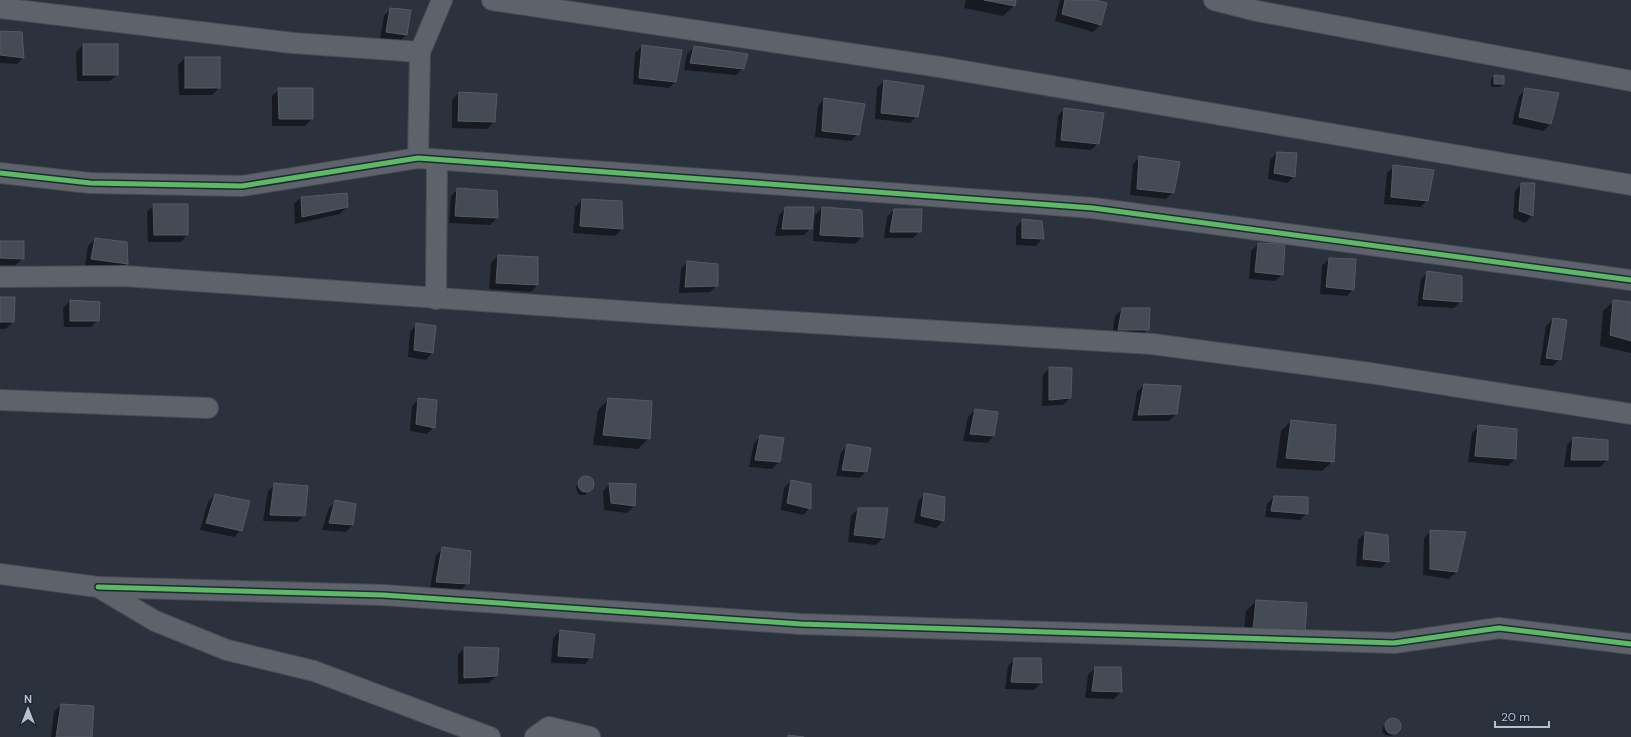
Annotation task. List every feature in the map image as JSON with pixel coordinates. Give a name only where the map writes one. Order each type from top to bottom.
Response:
[{"type":"street","points":[[418,158],[420,52],[442,0]]},
{"type":"street","points":[[492,0],[940,67],[1631,185]]},
{"type":"street","points":[[1214,0],[1257,11],[1631,81]]},
{"type":"street","points":[[0,8],[293,43],[420,52]]},
{"type":"street","points":[[0,172],[90,183],[242,186],[418,158],[1093,208],[1631,280]]},
{"type":"street","points":[[436,299],[438,160]]},
{"type":"street","points":[[0,277],[124,276],[436,299],[1152,344],[1370,373],[1631,414]]},
{"type":"street","points":[[0,400],[208,408]]},
{"type":"street","points":[[0,574],[98,587],[383,595],[801,624],[1394,643],[1499,628],[1631,644]]},
{"type":"street","points":[[98,587],[155,621],[227,650],[314,671],[490,737]]},
{"type":"street","points":[[535,737],[549,727],[590,737]]},
{"type":"building","points":[[984,0],[1016,0],[1015,6]]},
{"type":"building","points":[[1065,0],[1096,0],[1107,3],[1101,25],[1062,14]]},
{"type":"building","points":[[390,8],[411,10],[407,35],[386,32]]},
{"type":"building","points":[[0,31],[22,32],[24,58],[0,55]]},
{"type":"building","points":[[83,44],[118,44],[118,75],[83,75]]},
{"type":"building","points":[[642,45],[682,50],[676,82],[639,78]]},
{"type":"building","points":[[694,46],[748,54],[744,69],[690,63]]},
{"type":"building","points":[[185,57],[220,57],[220,88],[185,88]]},
{"type":"building","points":[[1494,75],[1504,76],[1504,84],[1494,84]]},
{"type":"building","points":[[884,80],[924,86],[918,117],[881,113]]},
{"type":"building","points":[[278,88],[313,88],[313,119],[279,119]]},
{"type":"building","points":[[1525,88],[1559,93],[1551,124],[1519,117]]},
{"type":"building","points":[[459,92],[497,94],[495,122],[458,121]]},
{"type":"building","points":[[824,98],[865,104],[859,135],[822,131]]},
{"type":"building","points":[[1064,108],[1104,113],[1099,144],[1061,140]]},
{"type":"building","points":[[1277,152],[1297,153],[1295,177],[1274,173]]},
{"type":"building","points":[[1139,156],[1180,162],[1174,193],[1137,189]]},
{"type":"building","points":[[1393,165],[1434,170],[1428,201],[1391,197]]},
{"type":"building","points":[[1521,183],[1535,183],[1533,216],[1519,211]]},
{"type":"building","points":[[457,188],[497,191],[498,218],[455,216]]},
{"type":"building","points":[[347,193],[348,207],[302,217],[301,197]]},
{"type":"building","points":[[582,199],[622,201],[623,229],[580,226]]},
{"type":"building","points":[[153,204],[188,204],[188,235],[154,235]]},
{"type":"building","points":[[785,207],[814,207],[812,229],[782,229]]},
{"type":"building","points":[[822,207],[862,210],[863,237],[820,235]]},
{"type":"building","points":[[894,209],[922,209],[921,232],[890,232]]},
{"type":"building","points":[[1022,219],[1042,221],[1044,239],[1022,238]]},
{"type":"building","points":[[95,238],[127,242],[128,264],[91,259]]},
{"type":"building","points":[[0,241],[24,241],[24,259],[0,258]]},
{"type":"building","points":[[1258,243],[1285,244],[1283,275],[1255,272]]},
{"type":"building","points":[[498,255],[538,257],[538,285],[496,283]]},
{"type":"building","points":[[1329,258],[1356,259],[1354,290],[1326,287]]},
{"type":"building","points":[[687,261],[718,264],[718,286],[685,287]]},
{"type":"building","points":[[1427,271],[1462,276],[1462,302],[1423,299]]},
{"type":"building","points":[[0,297],[15,297],[14,322],[0,322]]},
{"type":"building","points":[[70,300],[100,302],[99,321],[70,321]]},
{"type":"building","points":[[1613,300],[1631,302],[1631,341],[1610,335]]},
{"type":"building","points":[[1122,308],[1150,308],[1149,330],[1118,330]]},
{"type":"building","points":[[1553,318],[1567,320],[1561,360],[1546,358]]},
{"type":"building","points":[[416,323],[436,326],[433,353],[414,350]]},
{"type":"building","points":[[1049,367],[1072,368],[1071,398],[1049,400]]},
{"type":"building","points":[[1144,384],[1181,386],[1177,414],[1138,415]]},
{"type":"building","points":[[418,398],[437,400],[435,428],[416,424]]},
{"type":"building","points":[[608,398],[652,401],[650,439],[603,435]]},
{"type":"building","points":[[975,409],[998,412],[994,436],[970,434]]},
{"type":"building","points":[[1291,420],[1336,425],[1334,462],[1286,458]]},
{"type":"building","points":[[1478,425],[1517,429],[1516,459],[1475,456]]},
{"type":"building","points":[[760,435],[784,438],[780,462],[755,460]]},
{"type":"building","points":[[1573,437],[1608,440],[1608,460],[1571,460]]},
{"type":"building","points":[[847,444],[871,448],[867,472],[842,470]]},
{"type":"building","points":[[586,476],[593,481],[594,484],[589,491],[586,492],[579,487],[578,484],[583,477]]},
{"type":"building","points":[[791,480],[811,484],[811,509],[787,503]]},
{"type":"building","points":[[274,483],[308,486],[305,516],[270,515]]},
{"type":"building","points":[[609,483],[636,484],[635,506],[611,503]]},
{"type":"building","points":[[924,493],[945,497],[944,521],[921,516]]},
{"type":"building","points":[[215,494],[250,501],[242,531],[206,523]]},
{"type":"building","points":[[1274,496],[1308,497],[1308,514],[1271,511]]},
{"type":"building","points":[[335,500],[356,504],[353,525],[329,523]]},
{"type":"building","points":[[858,508],[888,508],[884,538],[854,535]]},
{"type":"building","points":[[1430,530],[1466,532],[1457,572],[1430,569]]},
{"type":"building","points":[[1365,532],[1388,535],[1389,562],[1363,559]]},
{"type":"building","points":[[442,547],[471,551],[469,584],[436,582]]},
{"type":"building","points":[[1256,600],[1307,603],[1305,632],[1253,630]]},
{"type":"building","points":[[560,630],[595,634],[592,658],[558,656]]},
{"type":"building","points":[[464,647],[499,648],[497,676],[464,678]]},
{"type":"building","points":[[1014,658],[1041,658],[1042,683],[1011,682]]},
{"type":"building","points":[[1095,667],[1121,667],[1122,692],[1092,691]]},
{"type":"building","points":[[61,704],[94,706],[92,737],[56,737]]},
{"type":"building","points":[[1393,718],[1399,720],[1401,726],[1399,732],[1393,734],[1387,732],[1385,726],[1387,720]]},
{"type":"building","points":[[788,735],[804,737],[788,737]]},
{"type":"cycle path","points":[[0,173],[90,183],[242,186],[418,158],[1093,208],[1631,280]]},
{"type":"cycle path","points":[[98,587],[383,595],[801,624],[1394,643],[1499,628],[1631,644]]}]
